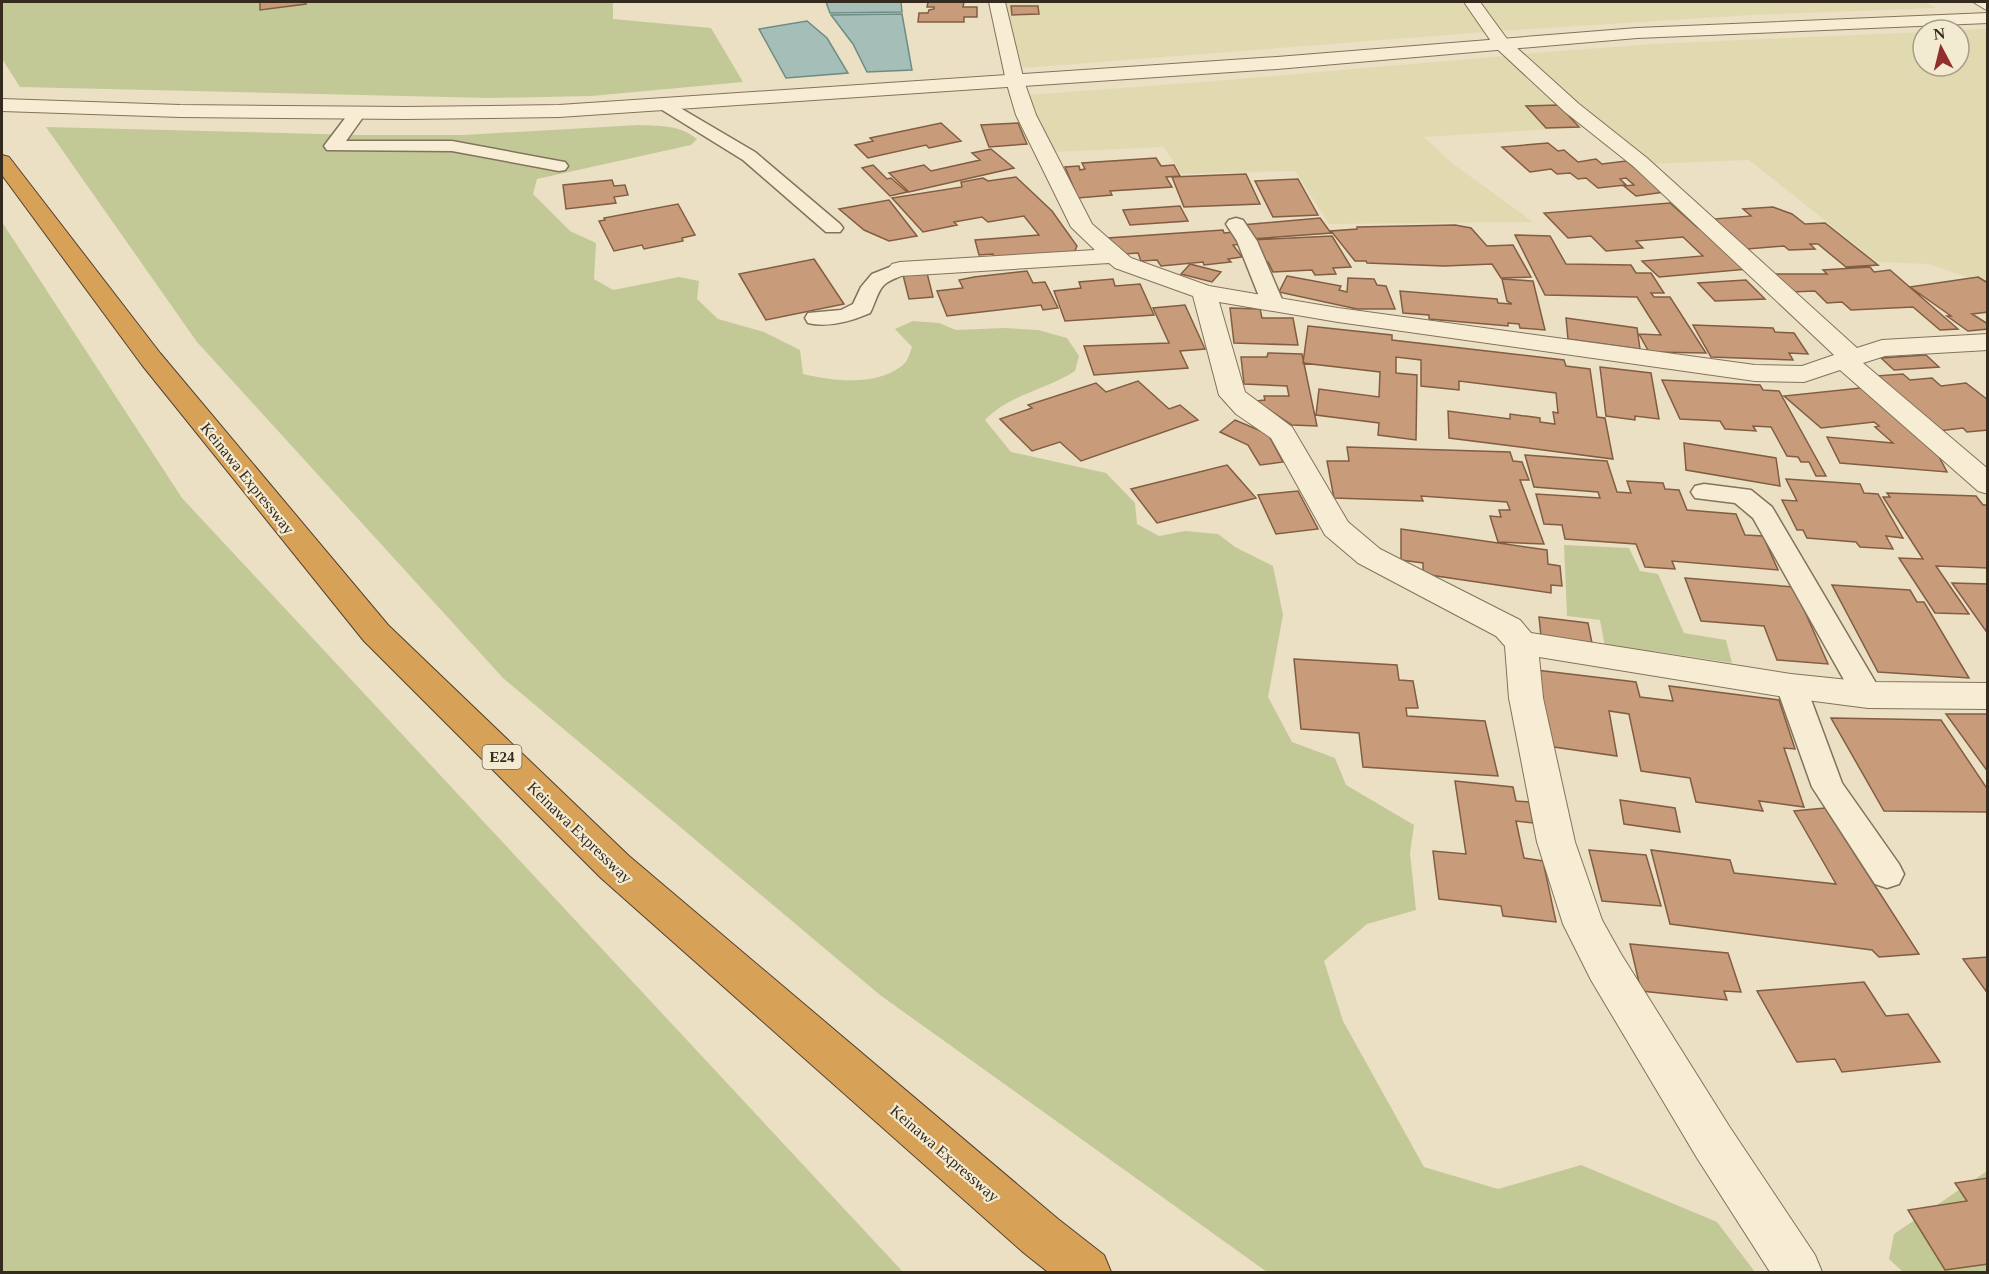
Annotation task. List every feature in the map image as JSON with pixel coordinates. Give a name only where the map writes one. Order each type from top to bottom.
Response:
[{"type":"highway","name":"Keinawa Expressway","points":[[2,161],[151,359],[376,633],[615,867],[1041,1236],[1087,1272]]},
{"type":"street","points":[[997,2],[1015,81],[1026,115],[1082,227],[1123,263],[1204,292],[1614,355],[1755,373],[1804,374],[1882,348],[1988,342]]},
{"type":"street","points":[[1472,2],[1501,43],[1572,108],[1640,162],[1848,358],[1988,485]]},
{"type":"street","points":[[1980,2],[1988,6]]},
{"type":"street","points":[[2,105],[358,113],[559,111],[1277,63],[1636,33],[1988,18]]},
{"type":"street","points":[[900,269],[1114,256]]},
{"type":"street","points":[[1204,292],[1232,395],[1246,408],[1282,432],[1336,528],[1369,556],[1508,627],[1521,644],[1526,698],[1556,843],[1582,924],[1605,967],[1713,1142],[1798,1272]]},
{"type":"street","points":[[1521,644],[1791,686],[1869,695],[1988,696]]},
{"type":"lane","points":[[665,104],[749,156],[833,228]]},
{"type":"lane","points":[[358,113],[333,146],[452,146],[559,166]]},
{"type":"lane","points":[[1236,224],[1247,241],[1273,304]]},
{"type":"lane","points":[[816,318],[845,316],[862,308],[870,288],[881,274],[900,269]]},
{"type":"lane","points":[[1704,492],[1742,496],[1763,513],[1869,695]]},
{"type":"lane","points":[[1791,686],[1828,787],[1887,874]]},
{"type":"shaded area","points":[[1006,2],[1464,2],[1486,32],[1023,68],[1007,16]]},
{"type":"shaded area","points":[[1479,2],[1925,2],[1936,8],[1752,15],[1500,31]]},
{"type":"shaded area","points":[[1987,29],[1987,284],[1929,264],[1877,262],[1749,160],[1650,164],[1522,54],[1653,44],[1911,33],[1911,78],[1971,78],[1971,30]]},
{"type":"shaded area","points":[[1504,56],[1587,127],[1424,137],[1452,163],[1533,222],[1329,224],[1295,171],[1181,174],[1164,147],[1053,152],[1028,95],[1202,82]]},
{"type":"green space","points":[[2,2],[613,2],[613,19],[711,28],[743,82],[591,96],[490,98],[20,87],[2,59]]},
{"type":"green space","points":[[639,125],[677,129],[697,139],[691,145],[537,179],[533,194],[570,231],[596,243],[594,279],[613,290],[679,277],[699,281],[697,299],[718,319],[764,332],[800,350],[803,374],[828,379],[869,379],[893,371],[905,363],[912,347],[895,329],[913,321],[939,323],[956,330],[1004,328],[1038,330],[1067,338],[1079,356],[1075,371],[1017,398],[985,420],[1011,452],[1106,473],[1135,503],[1137,524],[1159,536],[1185,531],[1218,534],[1235,547],[1273,566],[1283,615],[1268,697],[1292,742],[1335,758],[1346,785],[1414,825],[1410,853],[1416,910],[1367,924],[1324,961],[1343,1021],[1424,1167],[1498,1189],[1581,1165],[1717,1222],[1755,1272],[1267,1272],[880,995],[503,678],[197,342],[46,127],[359,135],[464,135]]},
{"type":"green space","points":[[2,222],[182,498],[903,1272],[2,1272]]},
{"type":"green space","points":[[1564,545],[1629,548],[1640,571],[1658,574],[1684,633],[1726,640],[1732,663],[1660,652],[1605,647],[1600,620],[1567,616]]},
{"type":"green space","points":[[1987,1171],[1987,1272],[1903,1272],[1889,1259],[1894,1234]]},
{"type":"water","points":[[826,2],[901,2],[902,12],[830,13]]},
{"type":"water","points":[[902,14],[912,70],[867,72],[853,44],[831,15]]},
{"type":"water","points":[[807,21],[827,38],[848,73],[786,78],[759,29]]},
{"type":"building","points":[[260,2],[306,2],[306,4],[260,10]]},
{"type":"building","points":[[928,2],[964,2],[963,7],[977,7],[977,17],[964,17],[964,22],[918,22],[919,13],[928,13],[929,10],[934,9],[934,7],[927,7]]},
{"type":"building","points":[[1011,6],[1038,6],[1039,14],[1012,15]]},
{"type":"building","points":[[1559,105],[1579,127],[1546,128],[1526,106]]},
{"type":"building","points":[[941,123],[961,141],[929,148],[926,145],[868,158],[855,145],[873,141],[870,138]]},
{"type":"building","points":[[1018,123],[1027,144],[989,147],[981,125]]},
{"type":"building","points":[[1548,143],[1558,151],[1564,150],[1578,162],[1596,159],[1602,164],[1626,161],[1665,192],[1636,196],[1624,186],[1634,185],[1626,178],[1620,179],[1626,185],[1598,188],[1586,178],[1578,179],[1570,173],[1557,174],[1551,169],[1530,172],[1502,147]]},
{"type":"building","points":[[991,149],[1014,168],[909,192],[889,173],[924,165],[931,171],[980,160],[972,153]]},
{"type":"building","points":[[1156,158],[1161,166],[1174,165],[1180,176],[1166,177],[1172,187],[1110,191],[1112,195],[1078,198],[1065,167],[1079,166],[1080,170],[1085,169],[1082,163]]},
{"type":"building","points":[[873,165],[887,179],[891,178],[907,192],[890,196],[862,168]]},
{"type":"building","points":[[1246,174],[1260,204],[1184,207],[1172,177]]},
{"type":"building","points":[[1016,177],[1052,211],[1077,246],[1074,253],[994,258],[993,254],[979,255],[975,240],[1039,235],[1024,216],[988,222],[982,217],[954,222],[957,225],[923,232],[892,198],[962,187],[961,182],[983,178],[988,181]]},
{"type":"building","points":[[1298,179],[1318,215],[1273,217],[1255,181]]},
{"type":"building","points":[[612,180],[614,186],[625,185],[628,195],[614,197],[616,203],[566,209],[563,185]]},
{"type":"building","points":[[889,200],[917,236],[889,241],[864,230],[839,209]]},
{"type":"building","points":[[1670,203],[1698,228],[1702,227],[1749,269],[1659,277],[1642,261],[1703,256],[1683,237],[1636,241],[1643,248],[1606,251],[1591,236],[1568,238],[1544,213]]},
{"type":"building","points":[[678,204],[695,235],[682,238],[683,241],[644,249],[642,245],[614,251],[599,221],[605,220],[604,218]]},
{"type":"building","points":[[1180,206],[1188,221],[1130,225],[1123,210]]},
{"type":"building","points":[[1773,207],[1792,214],[1805,224],[1825,223],[1878,265],[1846,267],[1818,244],[1810,244],[1815,249],[1789,250],[1784,246],[1747,249],[1714,219],[1751,216],[1743,209]]},
{"type":"building","points":[[1320,218],[1331,233],[1251,239],[1242,225]]},
{"type":"building","points":[[1455,225],[1471,228],[1487,246],[1513,245],[1531,277],[1501,278],[1492,264],[1444,266],[1355,261],[1331,231],[1357,229],[1357,227]]},
{"type":"building","points":[[1223,230],[1224,233],[1235,232],[1243,244],[1233,245],[1242,257],[1228,259],[1231,262],[1204,265],[1203,262],[1161,266],[1157,260],[1141,261],[1138,253],[1124,254],[1114,250],[1108,238]]},
{"type":"building","points":[[1515,235],[1550,236],[1566,264],[1631,265],[1636,273],[1651,273],[1664,293],[1651,293],[1654,297],[1670,297],[1706,353],[1649,352],[1639,334],[1661,335],[1637,297],[1545,295]]},
{"type":"building","points":[[1332,236],[1351,267],[1333,268],[1336,274],[1315,275],[1312,270],[1273,272],[1268,262],[1261,262],[1250,240]]},
{"type":"building","points":[[814,259],[844,304],[766,320],[739,274]]},
{"type":"building","points":[[1190,264],[1221,272],[1212,282],[1181,274]]},
{"type":"building","points":[[1870,267],[1874,272],[1890,270],[1958,329],[1940,330],[1913,307],[1851,310],[1842,302],[1827,303],[1815,291],[1791,292],[1773,274],[1827,274],[1823,270]]},
{"type":"building","points":[[1027,271],[1033,283],[1045,282],[1058,308],[1043,310],[1041,305],[947,316],[937,291],[963,288],[959,280]]},
{"type":"building","points":[[927,273],[933,297],[909,299],[903,275]]},
{"type":"building","points":[[1287,276],[1341,286],[1339,290],[1347,292],[1348,278],[1374,279],[1377,285],[1386,286],[1395,309],[1357,309],[1279,292]]},
{"type":"building","points":[[1978,277],[1988,283],[1988,312],[1972,314],[1988,324],[1988,329],[1968,331],[1910,287]]},
{"type":"building","points":[[1113,279],[1115,286],[1140,284],[1154,315],[1065,321],[1054,291],[1081,288],[1079,282]]},
{"type":"building","points":[[1502,279],[1533,281],[1545,330],[1520,328],[1519,324],[1508,323],[1508,326],[1429,319],[1429,315],[1403,313],[1400,291],[1497,299],[1498,303],[1512,304],[1507,301]]},
{"type":"building","points":[[1746,280],[1765,299],[1715,301],[1698,283]]},
{"type":"building","points":[[1185,305],[1205,349],[1180,351],[1188,368],[1094,375],[1084,346],[1169,343],[1153,308]]},
{"type":"building","points":[[1230,308],[1260,309],[1262,318],[1293,318],[1298,345],[1234,343]]},
{"type":"building","points":[[1566,318],[1637,328],[1640,349],[1568,339]]},
{"type":"building","points":[[1693,325],[1773,328],[1775,332],[1794,333],[1808,354],[1789,353],[1793,360],[1711,357]]},
{"type":"building","points":[[1308,326],[1392,335],[1392,340],[1564,360],[1566,366],[1590,369],[1597,417],[1605,418],[1613,459],[1449,438],[1448,411],[1510,419],[1510,414],[1540,418],[1540,422],[1555,424],[1553,412],[1558,413],[1556,393],[1459,381],[1459,390],[1421,386],[1421,360],[1396,357],[1396,373],[1417,375],[1416,440],[1378,435],[1379,423],[1316,415],[1319,389],[1379,397],[1380,372],[1303,363]]},
{"type":"building","points":[[1268,353],[1302,354],[1317,426],[1292,425],[1256,401],[1265,400],[1264,396],[1289,396],[1287,386],[1244,384],[1241,357],[1267,357]]},
{"type":"building","points":[[1926,355],[1939,367],[1894,370],[1881,358]]},
{"type":"building","points":[[1600,367],[1651,373],[1659,419],[1635,416],[1635,420],[1606,416]]},
{"type":"building","points":[[1903,374],[1910,380],[1932,378],[1941,386],[1966,383],[1988,400],[1988,430],[1967,432],[1963,428],[1938,431],[1875,376]]},
{"type":"building","points":[[1662,380],[1760,385],[1763,390],[1779,391],[1826,476],[1816,476],[1809,462],[1801,462],[1798,457],[1787,456],[1771,427],[1753,426],[1756,431],[1725,429],[1720,421],[1680,419]]},
{"type":"building","points":[[1138,381],[1169,409],[1180,405],[1198,420],[1081,461],[1060,442],[1032,451],[1000,419],[1032,408],[1028,405],[1096,383],[1106,392]]},
{"type":"building","points":[[1861,388],[1936,451],[1947,472],[1840,463],[1827,437],[1893,443],[1875,427],[1879,426],[1874,422],[1821,428],[1784,396]]},
{"type":"building","points":[[1235,420],[1268,434],[1283,462],[1260,465],[1248,445],[1220,432]]},
{"type":"building","points":[[1684,443],[1776,458],[1780,486],[1686,470]]},
{"type":"building","points":[[1347,447],[1510,452],[1513,461],[1522,462],[1529,480],[1520,480],[1544,544],[1498,542],[1490,516],[1501,517],[1499,510],[1510,510],[1507,502],[1421,496],[1423,501],[1334,498],[1327,461],[1349,461]]},
{"type":"building","points":[[1525,455],[1607,461],[1617,492],[1631,493],[1627,481],[1663,483],[1665,489],[1679,490],[1687,510],[1736,514],[1745,535],[1763,536],[1778,570],[1672,561],[1675,569],[1645,567],[1636,544],[1565,539],[1562,525],[1544,524],[1536,494],[1600,498],[1598,492],[1534,487]]},
{"type":"building","points":[[1227,465],[1256,498],[1157,523],[1131,489]]},
{"type":"building","points":[[1786,479],[1860,484],[1864,493],[1878,494],[1903,538],[1886,536],[1893,549],[1860,547],[1856,542],[1807,538],[1803,530],[1797,530],[1782,500],[1797,501]]},
{"type":"building","points":[[1298,491],[1318,529],[1276,534],[1258,495]]},
{"type":"building","points":[[1887,493],[1976,496],[1983,505],[1988,505],[1988,568],[1936,566],[1969,614],[1935,613],[1899,558],[1923,559],[1883,497],[1890,497]]},
{"type":"building","points":[[1401,529],[1547,550],[1548,564],[1560,566],[1562,586],[1551,585],[1551,593],[1423,574],[1423,563],[1401,560]]},
{"type":"building","points":[[1685,578],[1794,587],[1828,664],[1777,660],[1764,626],[1701,621]]},
{"type":"building","points":[[1952,583],[1988,584],[1988,634]]},
{"type":"building","points":[[1832,585],[1910,590],[1917,602],[1924,602],[1969,678],[1878,672]]},
{"type":"building","points":[[1539,617],[1588,623],[1592,643],[1541,636]]},
{"type":"building","points":[[1294,659],[1397,665],[1399,680],[1413,681],[1418,708],[1406,708],[1407,716],[1485,721],[1498,776],[1363,767],[1359,733],[1301,729]]},
{"type":"building","points":[[1536,670],[1636,682],[1640,697],[1673,701],[1669,686],[1779,700],[1795,749],[1784,748],[1804,807],[1759,801],[1763,811],[1696,802],[1690,778],[1641,771],[1629,714],[1609,711],[1617,756],[1547,746]]},
{"type":"building","points":[[1946,714],[1988,714],[1988,772]]},
{"type":"building","points":[[1831,718],[1941,720],[1988,790],[1988,812],[1884,811]]},
{"type":"building","points":[[1455,781],[1513,787],[1516,801],[1529,802],[1533,823],[1516,821],[1524,858],[1543,861],[1556,922],[1503,916],[1501,906],[1439,899],[1433,851],[1466,854]]},
{"type":"building","points":[[1620,800],[1675,808],[1680,832],[1624,824]]},
{"type":"building","points":[[1825,808],[1919,954],[1879,957],[1872,950],[1670,924],[1651,850],[1730,860],[1734,873],[1836,884],[1794,811]]},
{"type":"building","points":[[1589,850],[1646,855],[1661,906],[1602,901]]},
{"type":"building","points":[[1630,944],[1728,953],[1741,992],[1724,991],[1727,1000],[1641,991]]},
{"type":"building","points":[[1988,957],[1988,994],[1963,959]]},
{"type":"building","points":[[1864,982],[1886,1016],[1908,1014],[1940,1062],[1842,1072],[1835,1059],[1797,1062],[1757,991]]},
{"type":"building","points":[[1988,1178],[1988,1264],[1945,1270],[1908,1210],[1967,1201],[1955,1183]]}]
